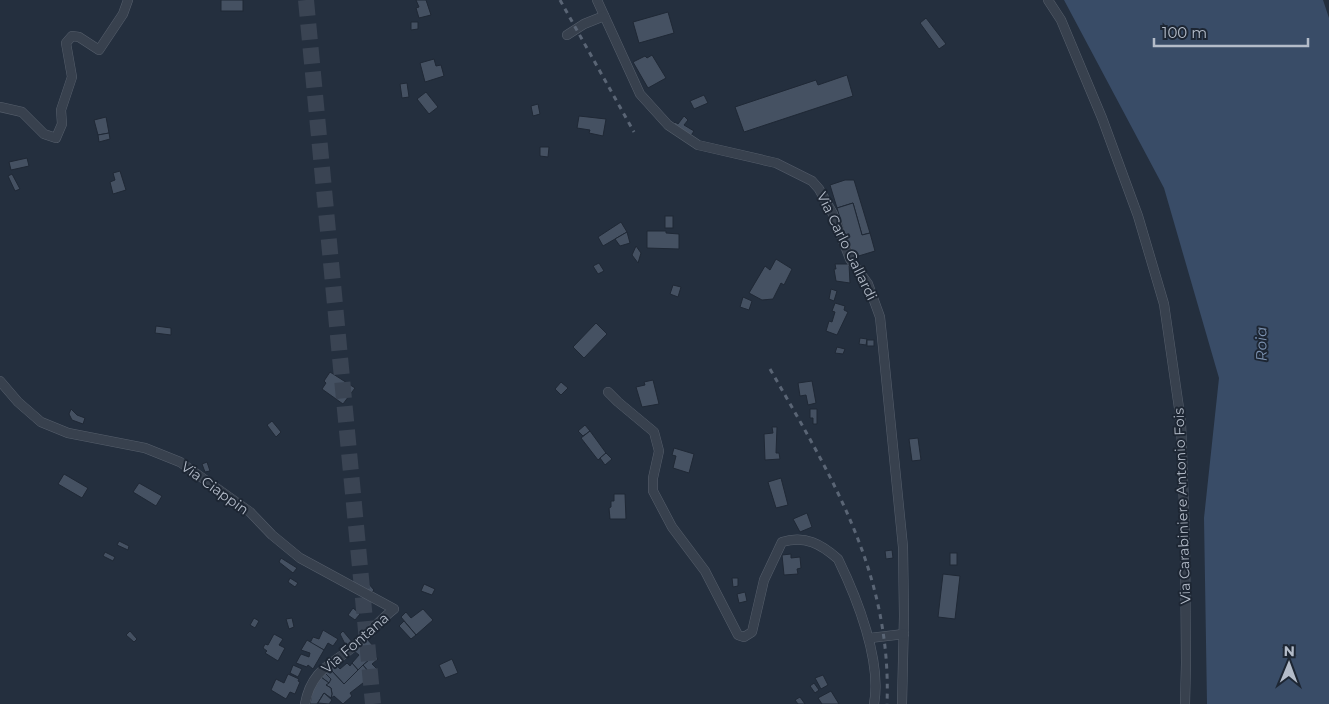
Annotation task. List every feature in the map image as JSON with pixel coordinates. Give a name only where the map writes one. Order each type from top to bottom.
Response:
[{"type":"street","points":[[0,107],[22,112],[44,134],[56,138],[62,124],[61,110],[72,77],[66,43],[72,36],[78,37],[99,50],[123,14],[128,0]]},
{"type":"street","name":"Via Carlo Gallardi","points":[[596,0],[640,94],[668,125],[698,146],[776,163],[790,168],[812,181],[819,189],[833,214],[850,259],[868,284],[880,317],[903,547],[904,634],[902,704]]},
{"type":"street","name":"Via Carabiniere Antonio Fois","points":[[1048,0],[1061,20],[1102,118],[1138,216],[1164,304],[1181,422],[1185,536],[1185,704]]},
{"type":"street","points":[[567,35],[584,24],[604,16]]},
{"type":"street","name":"Via Ciappin","points":[[0,381],[18,402],[41,422],[68,433],[146,448],[180,462],[250,512],[272,535],[300,558],[394,609]]},
{"type":"street","points":[[608,392],[654,432],[659,451],[653,491],[668,521],[705,571],[738,635],[744,637],[752,632],[764,580],[780,544],[787,540],[800,538],[817,544],[838,559],[870,638],[876,678],[874,704]]},
{"type":"street","name":"Via Fontana","points":[[305,704],[313,680],[329,663],[358,643],[394,609]]},
{"type":"street","points":[[870,638],[904,634]]},
{"type":"water","name":"Roia","points":[[1064,0],[1323,0],[1329,18],[1329,704],[1207,704],[1204,518],[1219,378],[1164,188]]},
{"type":"building","points":[[221,0],[243,0],[243,11],[221,11]]},
{"type":"building","points":[[416,0],[426,0],[431,15],[419,18],[416,8],[419,7]]},
{"type":"building","points":[[668,12],[674,33],[639,43],[633,22]]},
{"type":"building","points":[[926,18],[946,44],[939,49],[920,23]]},
{"type":"building","points":[[411,22],[418,22],[418,29],[411,30]]},
{"type":"building","points":[[652,55],[666,78],[648,88],[633,62]]},
{"type":"building","points":[[434,59],[436,66],[441,65],[444,76],[425,82],[420,63]]},
{"type":"building","points":[[847,75],[853,96],[744,132],[735,107],[816,80],[818,85]]},
{"type":"building","points":[[407,83],[409,97],[402,98],[400,84]]},
{"type":"building","points":[[426,92],[438,107],[429,114],[417,99]]},
{"type":"building","points":[[704,95],[708,103],[694,109],[690,101]]},
{"type":"building","points":[[538,104],[540,114],[533,116],[531,106]]},
{"type":"building","points":[[579,116],[606,119],[603,136],[589,133],[590,130],[577,128]]},
{"type":"building","points":[[684,116],[688,120],[684,125],[694,131],[690,137],[673,125],[675,122],[678,124]]},
{"type":"building","points":[[106,117],[109,133],[98,135],[94,120]]},
{"type":"building","points":[[109,133],[110,139],[99,142],[98,135]]},
{"type":"building","points":[[540,147],[549,147],[548,157],[540,156]]},
{"type":"building","points":[[27,158],[29,166],[11,170],[9,162]]},
{"type":"building","points":[[120,171],[126,190],[113,194],[110,182],[115,180],[113,173]]},
{"type":"building","points":[[12,174],[20,189],[15,191],[8,176]]},
{"type":"building","points":[[845,180],[854,180],[870,233],[862,235],[853,203],[837,208],[830,185]]},
{"type":"building","points":[[853,203],[862,235],[870,233],[875,251],[852,258],[837,208]]},
{"type":"building","points":[[665,216],[673,216],[673,228],[665,228]]},
{"type":"building","points":[[621,222],[627,232],[603,246],[598,237]]},
{"type":"building","points":[[647,231],[666,231],[666,233],[679,234],[679,249],[647,248]]},
{"type":"building","points":[[627,232],[630,243],[620,246],[615,239]]},
{"type":"building","points":[[636,246],[641,253],[638,263],[632,255]]},
{"type":"building","points":[[776,259],[792,269],[784,285],[781,283],[773,299],[762,300],[749,293],[765,266],[770,270]]},
{"type":"building","points":[[599,263],[604,271],[598,274],[593,266]]},
{"type":"building","points":[[835,264],[849,264],[850,283],[836,281]]},
{"type":"building","points":[[673,285],[681,287],[678,297],[670,294]]},
{"type":"building","points":[[831,289],[837,291],[834,301],[829,299]]},
{"type":"building","points":[[743,297],[752,301],[749,310],[740,307]]},
{"type":"building","points":[[835,303],[845,306],[844,310],[848,312],[837,335],[826,331],[829,321],[832,322],[835,312],[832,311]]},
{"type":"building","points":[[596,323],[607,334],[584,358],[573,347]]},
{"type":"building","points":[[156,326],[171,328],[171,335],[155,333]]},
{"type":"building","points":[[860,338],[867,339],[866,345],[859,344]]},
{"type":"building","points":[[867,340],[874,340],[874,346],[867,346]]},
{"type":"building","points":[[837,347],[845,349],[843,354],[835,353]]},
{"type":"building","points":[[330,372],[355,388],[343,404],[322,389],[326,383],[324,381]]},
{"type":"building","points":[[653,380],[659,404],[642,407],[636,387],[645,385],[644,382]]},
{"type":"building","points":[[812,381],[816,403],[808,405],[806,395],[800,396],[798,383]]},
{"type":"building","points":[[561,382],[568,388],[561,395],[555,389]]},
{"type":"building","points":[[71,409],[77,415],[85,418],[83,424],[72,420],[69,414]]},
{"type":"building","points":[[810,409],[817,409],[817,424],[813,424],[813,418],[810,418]]},
{"type":"building","points":[[272,421],[281,432],[276,437],[267,425]]},
{"type":"building","points":[[585,425],[590,431],[583,436],[578,431]]},
{"type":"building","points":[[772,427],[777,427],[776,453],[779,453],[780,459],[765,460],[764,434],[773,433]]},
{"type":"building","points":[[590,431],[606,453],[598,460],[581,438]]},
{"type":"building","points":[[918,438],[921,460],[912,461],[909,439]]},
{"type":"building","points":[[674,448],[694,454],[689,473],[673,468],[676,456],[672,455]]},
{"type":"building","points":[[606,453],[612,459],[605,465],[600,458]]},
{"type":"building","points":[[207,462],[210,471],[205,472],[202,464]]},
{"type":"building","points":[[64,474],[88,488],[82,498],[58,484]]},
{"type":"building","points":[[781,478],[788,505],[776,508],[768,482]]},
{"type":"building","points":[[139,483],[162,496],[156,506],[133,492]]},
{"type":"building","points":[[614,494],[625,494],[626,519],[610,519],[609,508],[611,507],[611,501],[614,501]]},
{"type":"building","points":[[807,513],[812,527],[800,532],[793,519]]},
{"type":"building","points":[[119,541],[129,546],[128,550],[117,545]]},
{"type":"building","points":[[892,550],[893,558],[886,559],[885,551]]},
{"type":"building","points":[[105,552],[115,557],[113,561],[103,556]]},
{"type":"building","points":[[950,553],[957,553],[957,565],[950,565]]},
{"type":"building","points":[[791,554],[791,558],[800,557],[801,568],[797,569],[798,574],[784,575],[782,555]]},
{"type":"building","points":[[281,558],[297,568],[293,573],[279,562]]},
{"type":"building","points":[[943,574],[960,576],[955,619],[938,617]]},
{"type":"building","points":[[290,578],[298,583],[295,587],[288,582]]},
{"type":"building","points":[[732,578],[738,578],[738,586],[733,587]]},
{"type":"building","points":[[361,579],[374,590],[371,593],[355,584]]},
{"type":"building","points":[[424,584],[435,589],[432,595],[421,591]]},
{"type":"building","points":[[745,592],[747,601],[739,603],[737,594]]},
{"type":"building","points":[[359,599],[370,607],[366,612],[356,604]]},
{"type":"building","points":[[353,608],[360,614],[355,620],[348,615]]},
{"type":"building","points":[[423,609],[433,620],[416,635],[401,617],[406,612],[411,618]]},
{"type":"building","points":[[254,618],[259,621],[255,628],[250,625]]},
{"type":"building","points":[[292,618],[294,627],[289,629],[286,619]]},
{"type":"building","points":[[404,621],[416,635],[411,639],[399,626]]},
{"type":"building","points":[[323,630],[338,639],[333,646],[328,643],[324,650],[310,643],[313,637],[319,639]]},
{"type":"building","points":[[130,631],[137,639],[134,642],[126,635]]},
{"type":"building","points":[[343,631],[353,643],[347,648],[340,634]]},
{"type":"building","points":[[274,634],[283,639],[279,645],[285,648],[278,661],[265,653],[267,651],[263,648],[265,644],[268,645]]},
{"type":"building","points":[[367,639],[375,648],[366,656],[369,660],[358,670],[352,663],[359,655],[354,651]]},
{"type":"building","points":[[307,640],[324,650],[313,669],[308,665],[307,667],[296,663],[301,654],[309,657],[310,653],[301,650]]},
{"type":"building","points":[[372,651],[378,659],[372,664],[378,670],[372,676],[363,665],[369,660],[366,656]]},
{"type":"building","points":[[452,659],[458,673],[445,678],[439,665]]},
{"type":"building","points":[[347,663],[350,666],[352,663],[358,670],[344,684],[330,669],[335,664],[340,669]]},
{"type":"building","points":[[293,665],[302,669],[298,677],[290,673]]},
{"type":"building","points":[[363,665],[372,676],[350,693],[352,696],[343,704],[334,696],[331,698],[331,688],[326,685],[331,679],[325,673],[330,669],[344,684]]},
{"type":"building","points":[[325,673],[331,679],[329,683],[321,677]]},
{"type":"building","points":[[288,674],[299,679],[298,681],[300,682],[295,694],[290,692],[286,699],[271,690],[276,679],[284,683]]},
{"type":"building","points":[[823,675],[828,685],[821,689],[815,678]]},
{"type":"building","points":[[321,677],[329,683],[326,685],[331,688],[331,698],[324,693],[317,704],[310,704],[313,688]]},
{"type":"building","points":[[814,683],[819,690],[815,693],[810,686]]},
{"type":"building","points":[[831,691],[839,704],[822,704],[818,698]]},
{"type":"building","points":[[324,693],[332,700],[329,704],[318,703]]},
{"type":"building","points":[[800,697],[805,704],[798,704],[795,700]]},
{"type":"tunnel","points":[[306,0],[373,704]]},
{"type":"railway","points":[[560,0],[634,132]]},
{"type":"railway","points":[[770,369],[836,488],[854,528],[869,569],[880,612],[886,657],[887,704]]}]
